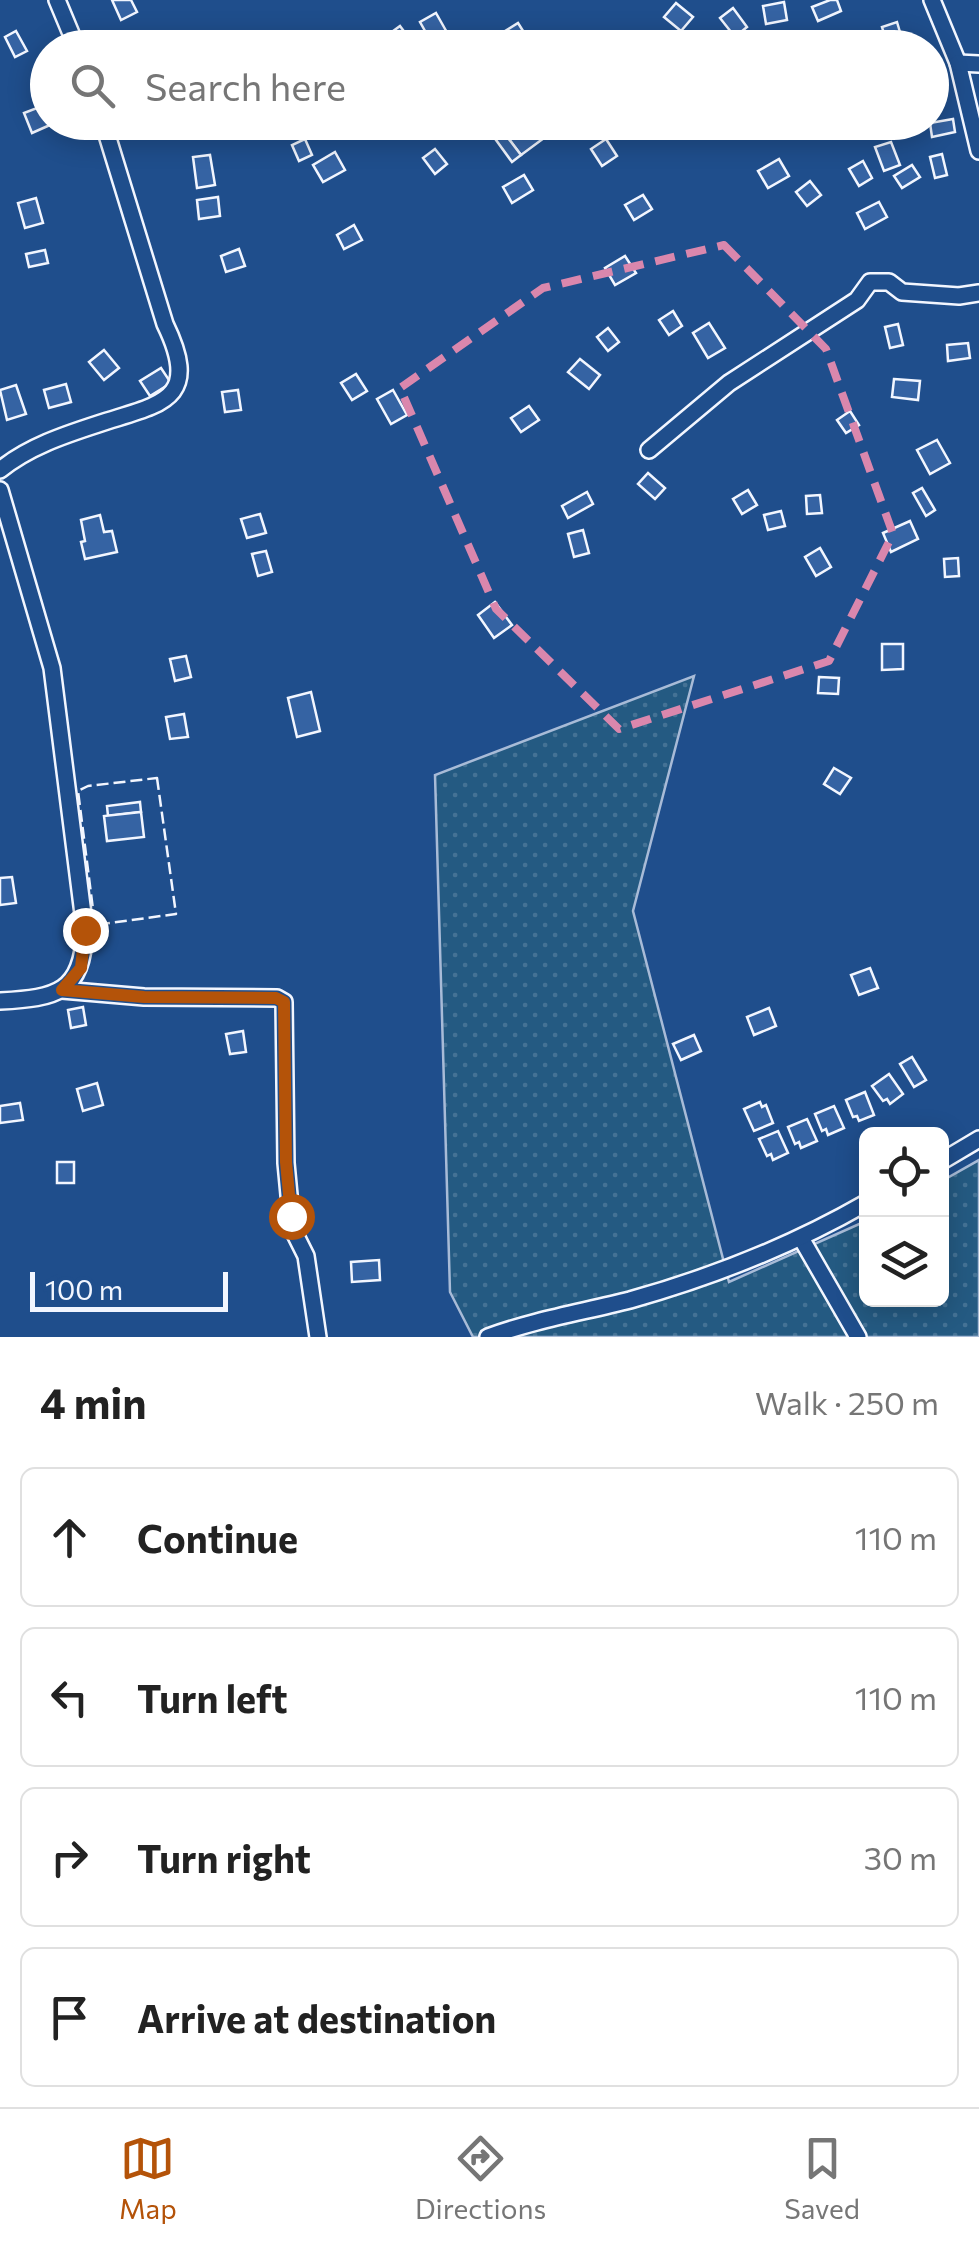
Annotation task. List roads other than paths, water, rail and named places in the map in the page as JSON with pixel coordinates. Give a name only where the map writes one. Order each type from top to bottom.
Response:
[{"type":"street","points":[[56,0],[69,30]]},
{"type":"street","points":[[932,0],[944,30]]},
{"type":"street","points":[[949,42],[979,151]]},
{"type":"street","points":[[958,64],[979,64]]},
{"type":"street","points":[[0,470],[40,446],[156,406],[171,394],[179,376],[176,347],[165,324],[108,140]]},
{"type":"street","points":[[649,450],[729,383],[857,300],[870,282],[889,282],[902,292],[959,296],[979,293]]},
{"type":"street","points":[[0,490],[52,668],[85,930],[81,968],[62,990],[52,996],[0,1001]]},
{"type":"street","points":[[62,990],[144,997],[276,998],[284,1002],[286,1162],[291,1216],[306,1256],[318,1337]]},
{"type":"street","points":[[949,1157],[979,1139]]},
{"type":"street","points":[[488,1337],[628,1300],[801,1238],[859,1207]]},
{"type":"street","points":[[801,1238],[858,1337]]}]
